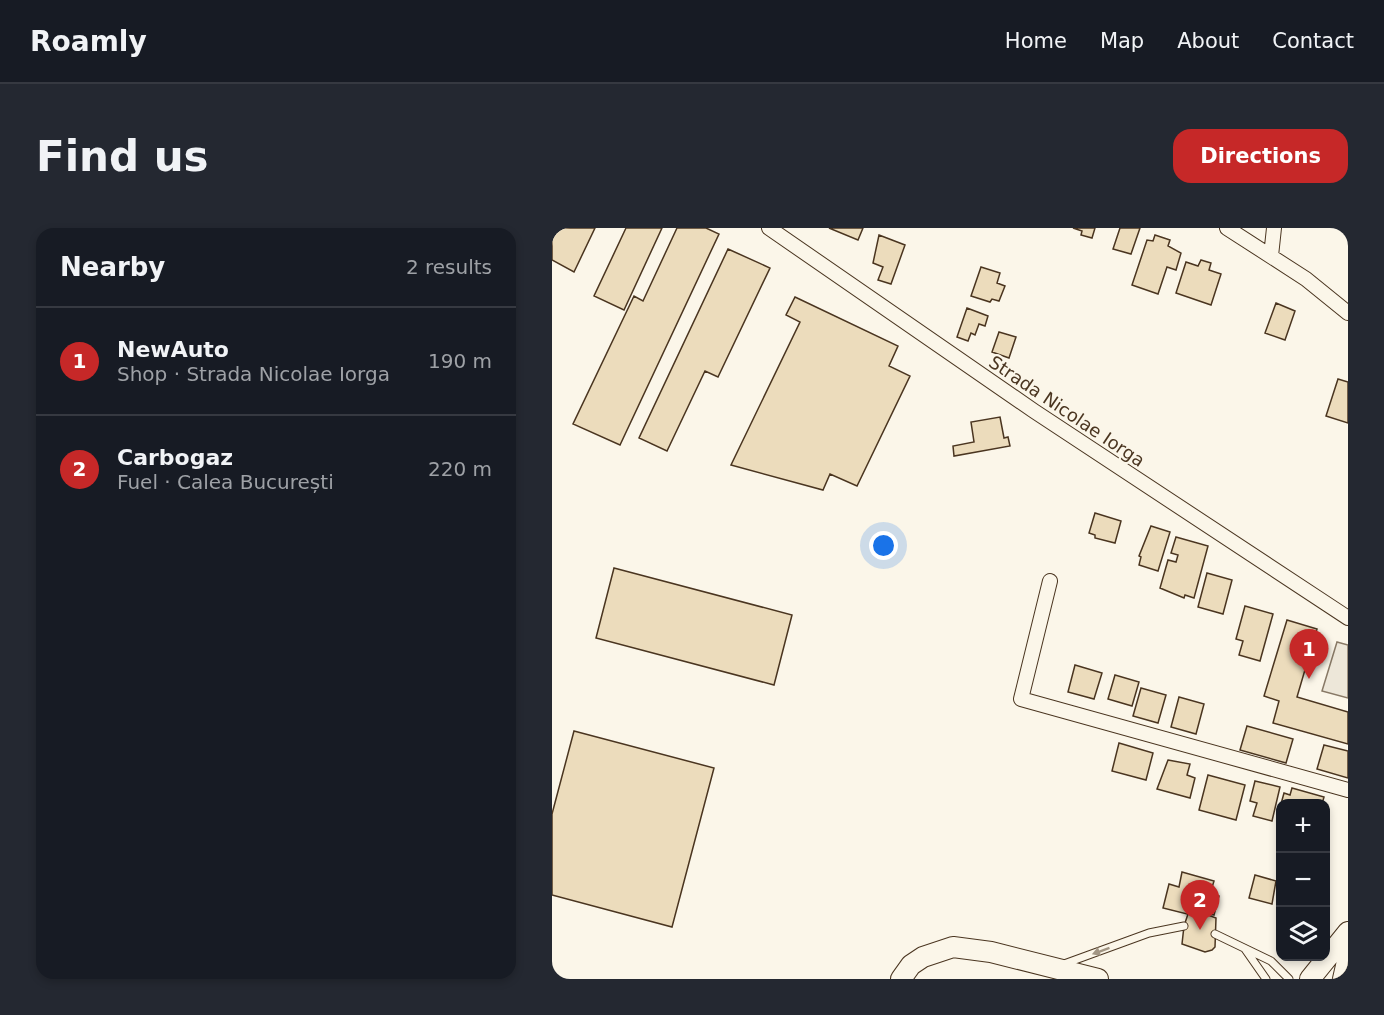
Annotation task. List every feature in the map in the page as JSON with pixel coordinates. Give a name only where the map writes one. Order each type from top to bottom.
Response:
[{"type":"main road","points":[[1310,979],[1348,932]]},
{"type":"main road","points":[[902,979],[911,964],[923,957],[953,947],[991,952],[1098,979]]},
{"type":"main road","points":[[1343,979],[1348,957]]},
{"type":"street","name":"Strada Nicolae Iorga","points":[[769,228],[1034,411],[1348,618]]},
{"type":"street","points":[[1227,228],[1271,256],[1348,313]]},
{"type":"street","points":[[1271,256],[1274,228]]},
{"type":"street","points":[[1050,581],[1020,699],[1348,790]]},
{"type":"lane","points":[[1053,968],[1149,933],[1184,926]]},
{"type":"lane","points":[[1215,934],[1242,945],[1271,961],[1289,979]]},
{"type":"lane","points":[[1242,945],[1266,979]]},
{"type":"shaded area","points":[[1337,642],[1348,645],[1348,698],[1322,691]]},
{"type":"building","points":[[557,228],[595,228],[574,272],[552,260],[552,238]]},
{"type":"building","points":[[626,228],[662,228],[624,310],[594,296]]},
{"type":"building","points":[[677,228],[706,228],[719,234],[620,445],[573,424],[634,296],[643,301]]},
{"type":"building","points":[[829,228],[863,228],[858,240]]},
{"type":"building","points":[[1073,228],[1095,228],[1092,238],[1081,235],[1082,231]]},
{"type":"building","points":[[1120,228],[1140,228],[1131,254],[1113,249]]},
{"type":"building","points":[[879,235],[905,245],[891,284],[878,280],[883,267],[873,263]]},
{"type":"building","points":[[1155,235],[1170,240],[1168,246],[1181,253],[1176,270],[1167,267],[1158,294],[1132,285],[1147,240],[1153,241]]},
{"type":"building","points":[[728,249],[770,268],[718,377],[705,371],[667,451],[639,438]]},
{"type":"building","points":[[1201,260],[1211,263],[1209,270],[1221,274],[1211,305],[1176,293],[1186,262],[1198,266]]},
{"type":"building","points":[[981,267],[1000,273],[997,283],[1005,286],[999,301],[992,299],[990,302],[971,296]]},
{"type":"building","points":[[795,297],[898,346],[889,366],[910,376],[857,486],[830,474],[823,490],[731,465],[800,322],[786,315]]},
{"type":"building","points":[[1276,303],[1295,311],[1285,340],[1265,333]]},
{"type":"building","points":[[967,308],[988,316],[985,326],[979,324],[975,335],[971,333],[968,341],[957,337]]},
{"type":"building","points":[[999,332],[1016,337],[1009,358],[992,352]]},
{"type":"building","points":[[1338,379],[1348,382],[1348,423],[1326,416]]},
{"type":"building","points":[[1000,417],[1004,438],[1008,437],[1010,446],[954,456],[953,446],[974,442],[971,422]]},
{"type":"building","points":[[1095,513],[1121,521],[1115,543],[1095,538],[1095,535],[1089,533]]},
{"type":"building","points":[[1151,526],[1170,532],[1158,571],[1139,565],[1141,557],[1139,556]]},
{"type":"building","points":[[1176,537],[1208,546],[1194,598],[1185,595],[1184,598],[1160,588],[1168,560],[1176,562],[1178,555],[1171,553]]},
{"type":"building","points":[[614,568],[792,615],[774,685],[596,638]]},
{"type":"building","points":[[1207,573],[1232,580],[1223,614],[1198,607]]},
{"type":"building","points":[[1245,606],[1273,614],[1260,661],[1239,655],[1243,641],[1236,639]]},
{"type":"building","points":[[1287,620],[1317,629],[1297,697],[1348,712],[1348,744],[1273,723],[1279,701],[1264,696]]},
{"type":"building","points":[[1075,665],[1102,673],[1094,699],[1068,692]]},
{"type":"building","points":[[1115,675],[1139,682],[1132,706],[1108,699]]},
{"type":"building","points":[[1141,688],[1166,695],[1158,723],[1133,716]]},
{"type":"building","points":[[1179,697],[1204,704],[1196,734],[1171,727]]},
{"type":"building","points":[[1247,726],[1293,739],[1286,763],[1240,750]]},
{"type":"building","points":[[574,731],[714,768],[672,927],[552,895],[552,814]]},
{"type":"building","points":[[1119,743],[1153,753],[1146,780],[1112,771]]},
{"type":"building","points":[[1324,745],[1348,751],[1348,778],[1317,769]]},
{"type":"building","points":[[1168,760],[1190,764],[1187,775],[1195,778],[1190,798],[1157,789]]},
{"type":"building","points":[[1208,775],[1245,785],[1236,820],[1199,810]]},
{"type":"building","points":[[1255,781],[1280,787],[1272,821],[1253,816],[1257,803],[1250,801]]},
{"type":"building","points":[[1292,788],[1324,797],[1323,799],[1282,799],[1284,793],[1290,795]]},
{"type":"building","points":[[1182,872],[1214,881],[1210,894],[1219,896],[1214,915],[1192,909],[1187,914],[1163,908],[1169,884],[1179,887]]},
{"type":"building","points":[[1255,875],[1276,881],[1272,904],[1249,898]]},
{"type":"building","points":[[1192,909],[1216,918],[1215,947],[1212,950],[1205,952],[1182,944],[1184,926],[1189,911]]},
{"type":"place","name":"NewAuto","points":[[1309,679]]},
{"type":"place","name":"Carbogaz","points":[[1200,930]]}]
